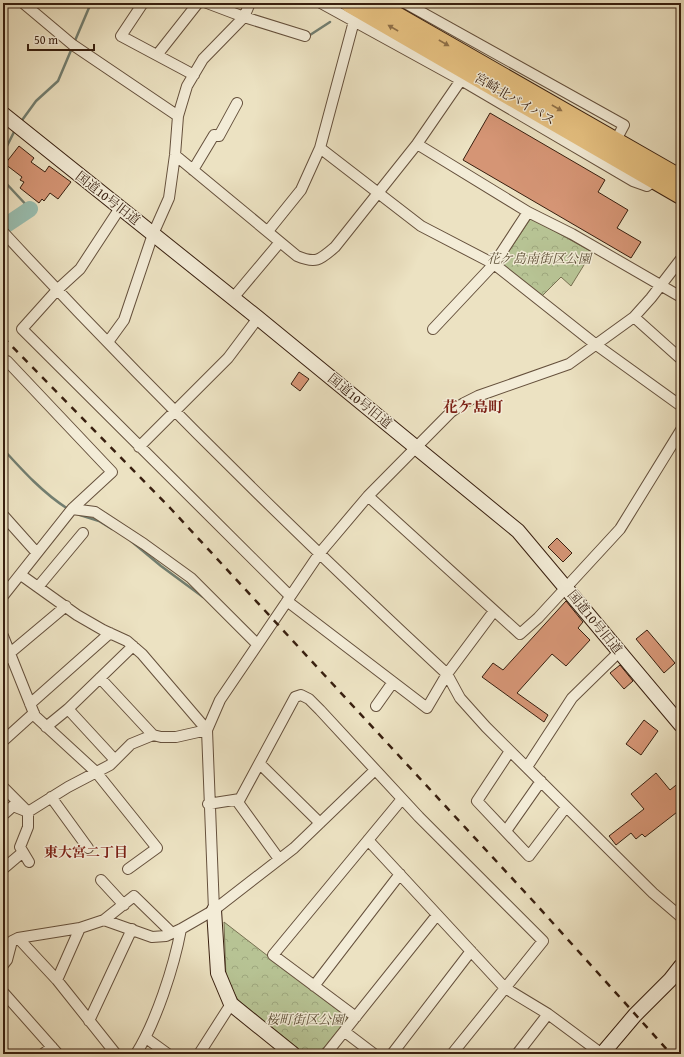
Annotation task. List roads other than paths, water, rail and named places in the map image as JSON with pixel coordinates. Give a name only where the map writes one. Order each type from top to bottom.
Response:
[{"type":"highway","name":"宮崎北バイパス","points":[[349,3],[681,195]]},
{"type":"highway","name":"宮崎北バイパス","points":[[374,3],[681,179]]},
{"type":"street","points":[[23,3],[75,46],[178,116]]},
{"type":"street","points":[[143,3],[121,36],[194,75]]},
{"type":"street","points":[[156,55],[198,3]]},
{"type":"street","points":[[207,3],[247,10],[305,36]]},
{"type":"street","points":[[321,3],[461,80],[633,181],[647,186],[655,180]]},
{"type":"street","points":[[405,3],[624,125],[615,142]]},
{"type":"street","points":[[108,342],[124,320],[168,198],[175,155],[178,116],[187,86],[203,59],[247,10]]},
{"type":"street","points":[[268,232],[301,190],[320,148],[354,21]]},
{"type":"street","points":[[175,155],[297,256],[310,261],[324,257],[335,247],[379,193],[416,144],[461,80]]},
{"type":"street","points":[[193,170],[214,135],[219,136],[237,103]]},
{"type":"street","name":"国道10号旧道","points":[[3,114],[258,318],[518,532],[567,587],[619,652],[681,725]]},
{"type":"street","points":[[416,144],[528,212],[661,284],[681,297]]},
{"type":"street","points":[[320,148],[421,226],[494,264],[595,344],[681,406]]},
{"type":"street","points":[[120,208],[80,269],[57,290],[22,329],[288,598],[427,708],[447,674],[494,611]]},
{"type":"street","points":[[433,329],[494,264],[528,212]]},
{"type":"street","points":[[3,232],[108,342],[319,554],[447,674],[460,698],[486,727],[681,918]]},
{"type":"street","points":[[233,298],[280,242]]},
{"type":"street","points":[[293,1054],[231,1004],[218,973],[208,804],[207,730],[220,700],[256,643],[274,622],[288,598],[319,554],[368,496],[451,412],[464,403],[569,364],[634,317],[652,298],[681,259]]},
{"type":"street","points":[[634,317],[681,359]]},
{"type":"street","points":[[139,447],[177,412],[228,358],[258,318]]},
{"type":"street","points":[[3,361],[7,361],[112,472],[72,508],[36,552],[21,574],[5,590]]},
{"type":"street","points":[[368,496],[520,634],[567,587],[620,529],[681,430]]},
{"type":"street","points":[[72,508],[95,512],[150,548],[191,578],[256,643]]},
{"type":"street","points":[[3,516],[36,552]]},
{"type":"street","points":[[38,586],[83,533]]},
{"type":"street","points":[[21,574],[77,615],[127,641],[133,646],[142,654],[207,730]]},
{"type":"street","points":[[6,657],[66,606]]},
{"type":"street","points":[[3,741],[32,708],[110,633]]},
{"type":"street","points":[[3,636],[6,657],[32,708],[46,727],[96,772],[157,848],[128,869]]},
{"type":"street","points":[[46,727],[68,709],[133,646]]},
{"type":"street","points":[[527,767],[572,698],[619,652]]},
{"type":"street","points":[[100,678],[153,735],[161,737],[176,737],[207,730]]},
{"type":"street","points":[[376,706],[393,682]]},
{"type":"street","points":[[208,804],[240,800],[295,697],[301,695],[309,699],[320,710],[402,799],[543,941],[452,1054]]},
{"type":"street","points":[[68,709],[116,760]]},
{"type":"street","points":[[28,812],[51,797],[110,765],[131,744],[153,735]]},
{"type":"street","points":[[510,751],[477,801],[529,856],[566,807]]},
{"type":"street","points":[[260,764],[320,823]]},
{"type":"street","points":[[104,920],[152,936],[166,936],[214,910],[294,848],[375,770]]},
{"type":"street","points":[[506,831],[541,781]]},
{"type":"street","points":[[3,787],[28,812],[28,827],[20,847],[29,862]]},
{"type":"street","points":[[51,797],[88,848]]},
{"type":"street","points":[[356,1017],[273,955],[402,799]]},
{"type":"street","points":[[237,801],[279,859]]},
{"type":"street","points":[[4,814],[14,806],[28,812]]},
{"type":"street","points":[[368,840],[505,988],[548,1014],[602,1054],[635,1015],[670,980],[681,966]]},
{"type":"street","points":[[3,868],[22,852]]},
{"type":"street","points":[[314,986],[400,874]]},
{"type":"street","points":[[101,880],[124,905]]},
{"type":"street","points":[[3,965],[7,960],[12,941],[18,938],[80,928],[104,920],[134,896],[176,931],[177,947],[146,1038],[136,1054]]},
{"type":"street","points":[[326,1054],[345,1032],[437,914]]},
{"type":"street","points":[[57,980],[80,928]]},
{"type":"street","points":[[89,1021],[132,929]]},
{"type":"street","points":[[18,938],[57,980],[116,1054]]},
{"type":"street","points":[[392,1054],[471,951]]},
{"type":"street","points":[[3,992],[55,1050],[43,1054]]},
{"type":"street","points":[[203,1053],[231,1004]]},
{"type":"street","points":[[517,1054],[548,1014]]},
{"type":"street","points":[[345,1032],[374,1054]]},
{"type":"street","points":[[146,1038],[168,1054]]},
{"type":"waterway","points":[[74,43],[91,3]]},
{"type":"waterway","points":[[308,34],[310,35],[330,22]]},
{"type":"waterway","points":[[20,123],[36,101],[58,81],[72,48]]},
{"type":"waterway","points":[[3,154],[15,130]]},
{"type":"waterway","points":[[3,180],[30,209]]},
{"type":"waterway","points":[[3,227],[30,209]]},
{"type":"waterway","points":[[3,449],[42,489],[68,509]]},
{"type":"waterway","points":[[80,515],[99,521],[112,529]]},
{"type":"waterway","points":[[131,541],[161,566],[203,597]]},
{"type":"railway","points":[[3,337],[172,510],[534,902],[671,1054]]},
{"type":"district","name":"花ケ島町","points":[[473,406]]},
{"type":"district","name":"東大宮二丁目","points":[[86,852]]},
{"type":"park label","name":"花ケ島南街区公園","points":[[539,258]]},
{"type":"park label","name":"桜町街区公園","points":[[305,1019]]}]
